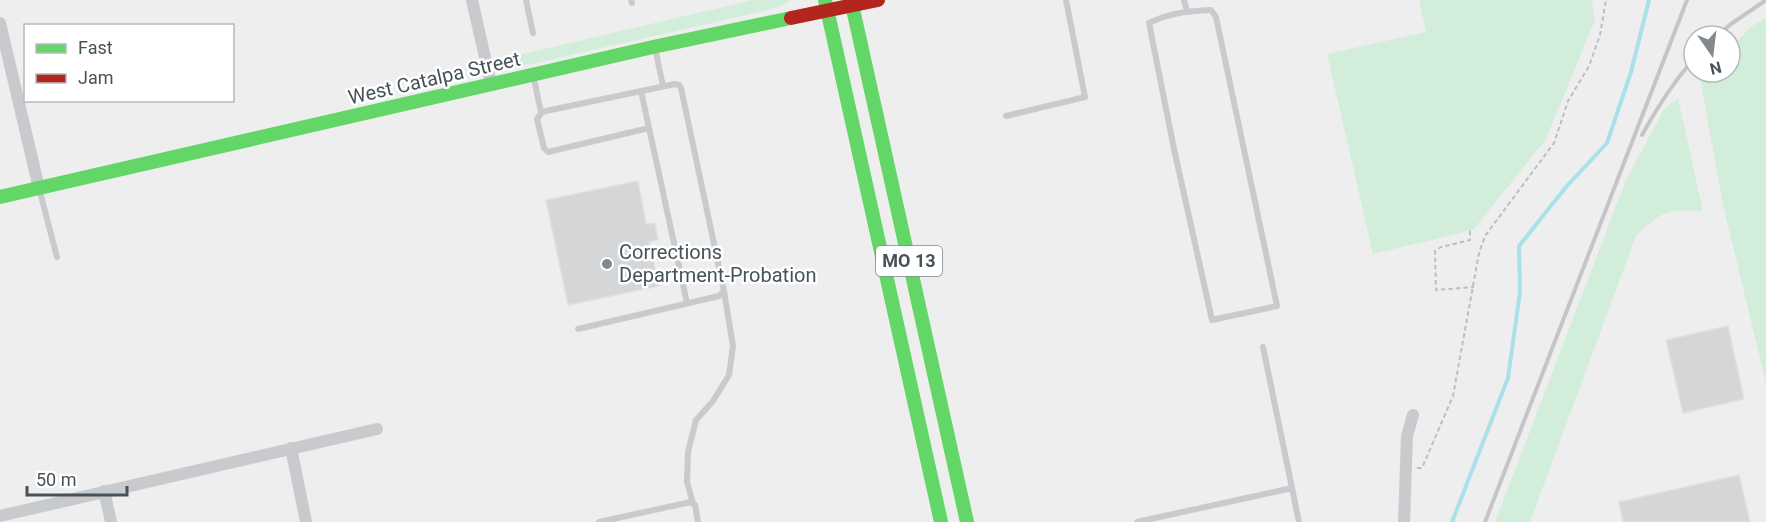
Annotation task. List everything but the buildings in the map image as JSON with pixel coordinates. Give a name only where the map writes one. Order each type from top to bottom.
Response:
[{"type":"main road","name":"West Catalpa Street","points":[[0,197],[827,5],[878,0]]},
{"type":"main road","name":"MO 13","points":[[852,3],[967,522]]},
{"type":"main road","name":"MO 13","points":[[827,5],[940,522]]},
{"type":"street","points":[[472,0],[491,84]]},
{"type":"street","points":[[0,23],[39,188]]},
{"type":"street","points":[[1404,522],[1407,436],[1413,415]]},
{"type":"street","points":[[0,516],[377,429]]},
{"type":"street","points":[[291,448],[306,522]]},
{"type":"street","points":[[104,491],[111,522]]},
{"type":"lane","points":[[526,0],[533,33]]},
{"type":"lane","points":[[1006,116],[1085,97],[1065,0]]},
{"type":"lane","points":[[1185,0],[1187,11]]},
{"type":"lane","points":[[1211,10],[1216,17],[1277,306],[1212,320],[1149,23],[1162,17],[1187,11],[1211,10]]},
{"type":"lane","points":[[654,47],[663,86]]},
{"type":"lane","points":[[533,75],[542,112]]},
{"type":"lane","points":[[649,128],[548,152],[544,148],[537,119],[542,112],[663,86],[675,84],[681,88],[724,291],[733,346],[729,375],[713,401],[696,420],[688,452],[687,482],[698,522]]},
{"type":"lane","points":[[641,91],[687,303]]},
{"type":"lane","points":[[39,188],[57,257]]},
{"type":"lane","points":[[578,329],[719,296],[724,291]]},
{"type":"lane","points":[[1263,347],[1299,522]]},
{"type":"lane","points":[[1137,522],[1292,489]]},
{"type":"lane","points":[[599,522],[693,503]]},
{"type":"path","points":[[1406,468],[1422,468],[1453,396],[1479,253],[1485,236],[1554,143],[1568,101],[1589,66],[1600,35],[1606,0]]},
{"type":"path","points":[[1470,231],[1470,240],[1438,248],[1435,251],[1436,290],[1474,287]]},
{"type":"green space","points":[[753,0],[790,0],[768,10],[514,68],[502,59]]},
{"type":"green space","points":[[1419,0],[1592,0],[1595,20],[1546,139],[1473,230],[1373,254],[1327,54],[1426,32]]},
{"type":"green space","points":[[1766,18],[1766,383],[1723,205],[1701,84],[1742,84],[1742,36],[1752,26]]},
{"type":"green space","points":[[1678,98],[1703,211],[1666,213],[1652,221],[1636,236],[1530,522],[1495,522],[1626,180],[1664,109]]},
{"type":"waterway","points":[[1452,522],[1508,378],[1520,292],[1519,246],[1566,187],[1607,143],[1631,72],[1649,0]]},
{"type":"railway","points":[[1485,522],[1687,0]]},
{"type":"railway","points":[[1731,24],[1766,0]]},
{"type":"railway","points":[[1642,135],[1682,73]]},
{"type":"traffic: fast","points":[[825,0],[941,522]]},
{"type":"traffic: fast","points":[[851,0],[967,522]]},
{"type":"traffic: fast","points":[[0,197],[653,47],[791,18]]},
{"type":"traffic: jam","points":[[791,18],[878,0]]},
{"type":"place","name":"Corrections Department-Probation","points":[[607,264]]}]
